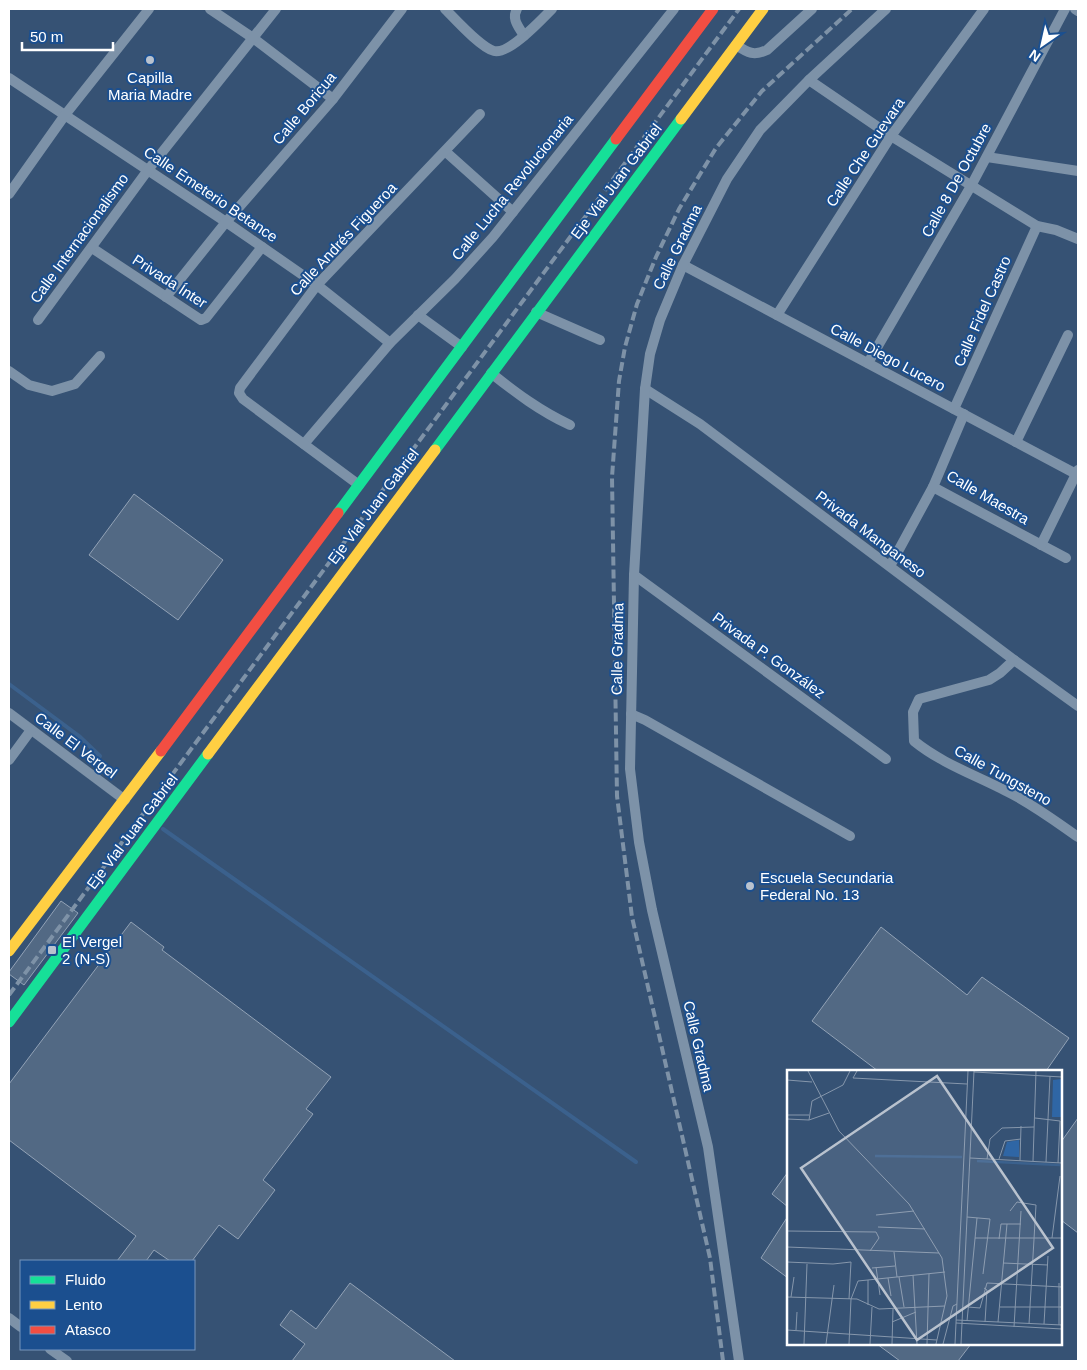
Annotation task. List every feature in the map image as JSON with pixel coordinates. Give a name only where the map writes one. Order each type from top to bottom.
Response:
[{"type":"main road","name":"Eje Vial Juan Gabriel","points":[[9,951],[125,800],[713,9]]},
{"type":"main road","name":"Eje Vial Juan Gabriel","points":[[9,1022],[763,9]]},
{"type":"street","points":[[9,194],[65,115],[149,9]]},
{"type":"street","points":[[210,9],[253,38],[333,98]]},
{"type":"street","name":"Calle Internacionalismo","points":[[38,320],[148,170],[276,9]]},
{"type":"street","name":"Calle Boricua","points":[[166,297],[226,222],[333,98],[402,9]]},
{"type":"street","points":[[445,9],[484,46],[494,52],[502,52],[524,36],[552,9]]},
{"type":"street","name":"Calle Lucha Revolucionaria","points":[[304,444],[390,343],[468,265],[493,237],[674,9]]},
{"type":"street","points":[[736,46],[748,54],[758,54],[767,50],[812,9]]},
{"type":"street","name":"Calle Gradma","points":[[739,1361],[708,1147],[654,919],[639,842],[630,769],[634,575],[645,389],[650,354],[660,320],[683,265],[726,179],[760,130],[809,80],[886,9]]},
{"type":"street","name":"Calle Che Guevara","points":[[777,315],[891,136],[984,9]]},
{"type":"street","name":"Calle 8 De Octubre","points":[[868,363],[971,186],[1065,9]]},
{"type":"street","points":[[516,10],[515,21],[524,36]]},
{"type":"street","name":"Calle Emeterio Betance","points":[[9,78],[226,222],[317,285],[390,343]]},
{"type":"street","points":[[809,80],[891,136],[1037,226],[1056,230],[1078,240]]},
{"type":"street","name":"Calle Andrés Figueroa","points":[[304,444],[243,399],[239,393],[242,383],[317,285],[446,152],[480,114]]},
{"type":"street","points":[[446,152],[513,212]]},
{"type":"street","points":[[987,157],[1078,171]]},
{"type":"street","name":"Calle Fidel Castro","points":[[954,409],[1037,226]]},
{"type":"street","name":"Privada Ínter","points":[[92,248],[198,319],[204,320],[262,247]]},
{"type":"street","name":"Calle Diego Lucero","points":[[683,265],[1078,473]]},
{"type":"street","points":[[536,312],[600,340]]},
{"type":"street","points":[[418,315],[462,347]]},
{"type":"street","points":[[1016,442],[1068,335]]},
{"type":"street","points":[[9,371],[29,385],[52,391],[75,384],[100,356]]},
{"type":"street","points":[[491,373],[526,400],[570,425]]},
{"type":"street","name":"Privada Manganeso","points":[[645,389],[700,424],[1078,706]]},
{"type":"street","name":"Calle Maestra","points":[[964,414],[933,487],[1066,558]]},
{"type":"street","points":[[304,444],[359,485]]},
{"type":"street","points":[[1041,544],[1078,473]]},
{"type":"street","points":[[890,566],[933,487]]},
{"type":"street","name":"Privada P. González","points":[[634,575],[886,759]]},
{"type":"street","name":"Calle Tungsteno","points":[[1014,660],[989,680],[919,699],[913,712],[914,741],[922,748],[966,772],[1008,791],[1078,837]]},
{"type":"street","name":"Calle El Vergel","points":[[9,713],[125,800]]},
{"type":"street","points":[[631,714],[645,720],[850,836]]},
{"type":"street","points":[[9,760],[31,730]]},
{"type":"street","points":[[9,1318],[20,1326]]},
{"type":"street","points":[[51,1350],[66,1361]]},
{"type":"building","points":[[134,494],[223,560],[178,620],[89,555]]},
{"type":"building","points":[[61,901],[78,913],[24,985],[9,974],[9,972]]},
{"type":"building","points":[[131,922],[164,947],[162,950],[331,1077],[306,1109],[313,1114],[263,1180],[275,1190],[238,1239],[219,1225],[193,1260],[169,1260],[154,1250],[147,1260],[118,1260],[136,1236],[9,1140],[9,1084]]},
{"type":"building","points":[[881,927],[967,995],[982,977],[1069,1038],[1047,1070],[877,1070],[812,1021]]},
{"type":"building","points":[[1078,1118],[1078,1233],[1062,1221],[1062,1141]]},
{"type":"building","points":[[787,1173],[787,1206],[772,1194]]},
{"type":"building","points":[[787,1218],[787,1277],[761,1258]]},
{"type":"building","points":[[350,1283],[455,1361],[292,1361],[305,1344],[280,1325],[291,1310],[316,1329]]},
{"type":"building","points":[[878,1345],[970,1345],[958,1361],[900,1361]]},
{"type":"waterway","points":[[9,684],[79,736],[100,756]]},
{"type":"waterway","points":[[163,829],[636,1162]]},
{"type":"railway","points":[[9,995],[739,9]]},
{"type":"railway","points":[[723,1361],[710,1258],[632,917],[617,796],[612,477],[619,381],[625,347],[637,304],[656,257],[679,209],[716,148],[762,91],[852,9]]},
{"type":"traffic: fast","points":[[435,450],[681,119]]},
{"type":"traffic: fast","points":[[338,513],[616,139]]},
{"type":"traffic: fast","points":[[9,1022],[208,754]]},
{"type":"traffic: slow","points":[[681,119],[763,9]]},
{"type":"traffic: slow","points":[[208,754],[435,450]]},
{"type":"traffic: slow","points":[[9,951],[161,751]]},
{"type":"traffic: jam","points":[[616,139],[713,9]]},
{"type":"traffic: jam","points":[[161,751],[338,513]]},
{"type":"place","name":"Capilla Maria Madre","points":[[150,60]]},
{"type":"place","name":"Escuela Secundaria Federal No. 13","points":[[750,886]]},
{"type":"place","name":"El Vergel 2 (N-S)","points":[[52,950]]}]
